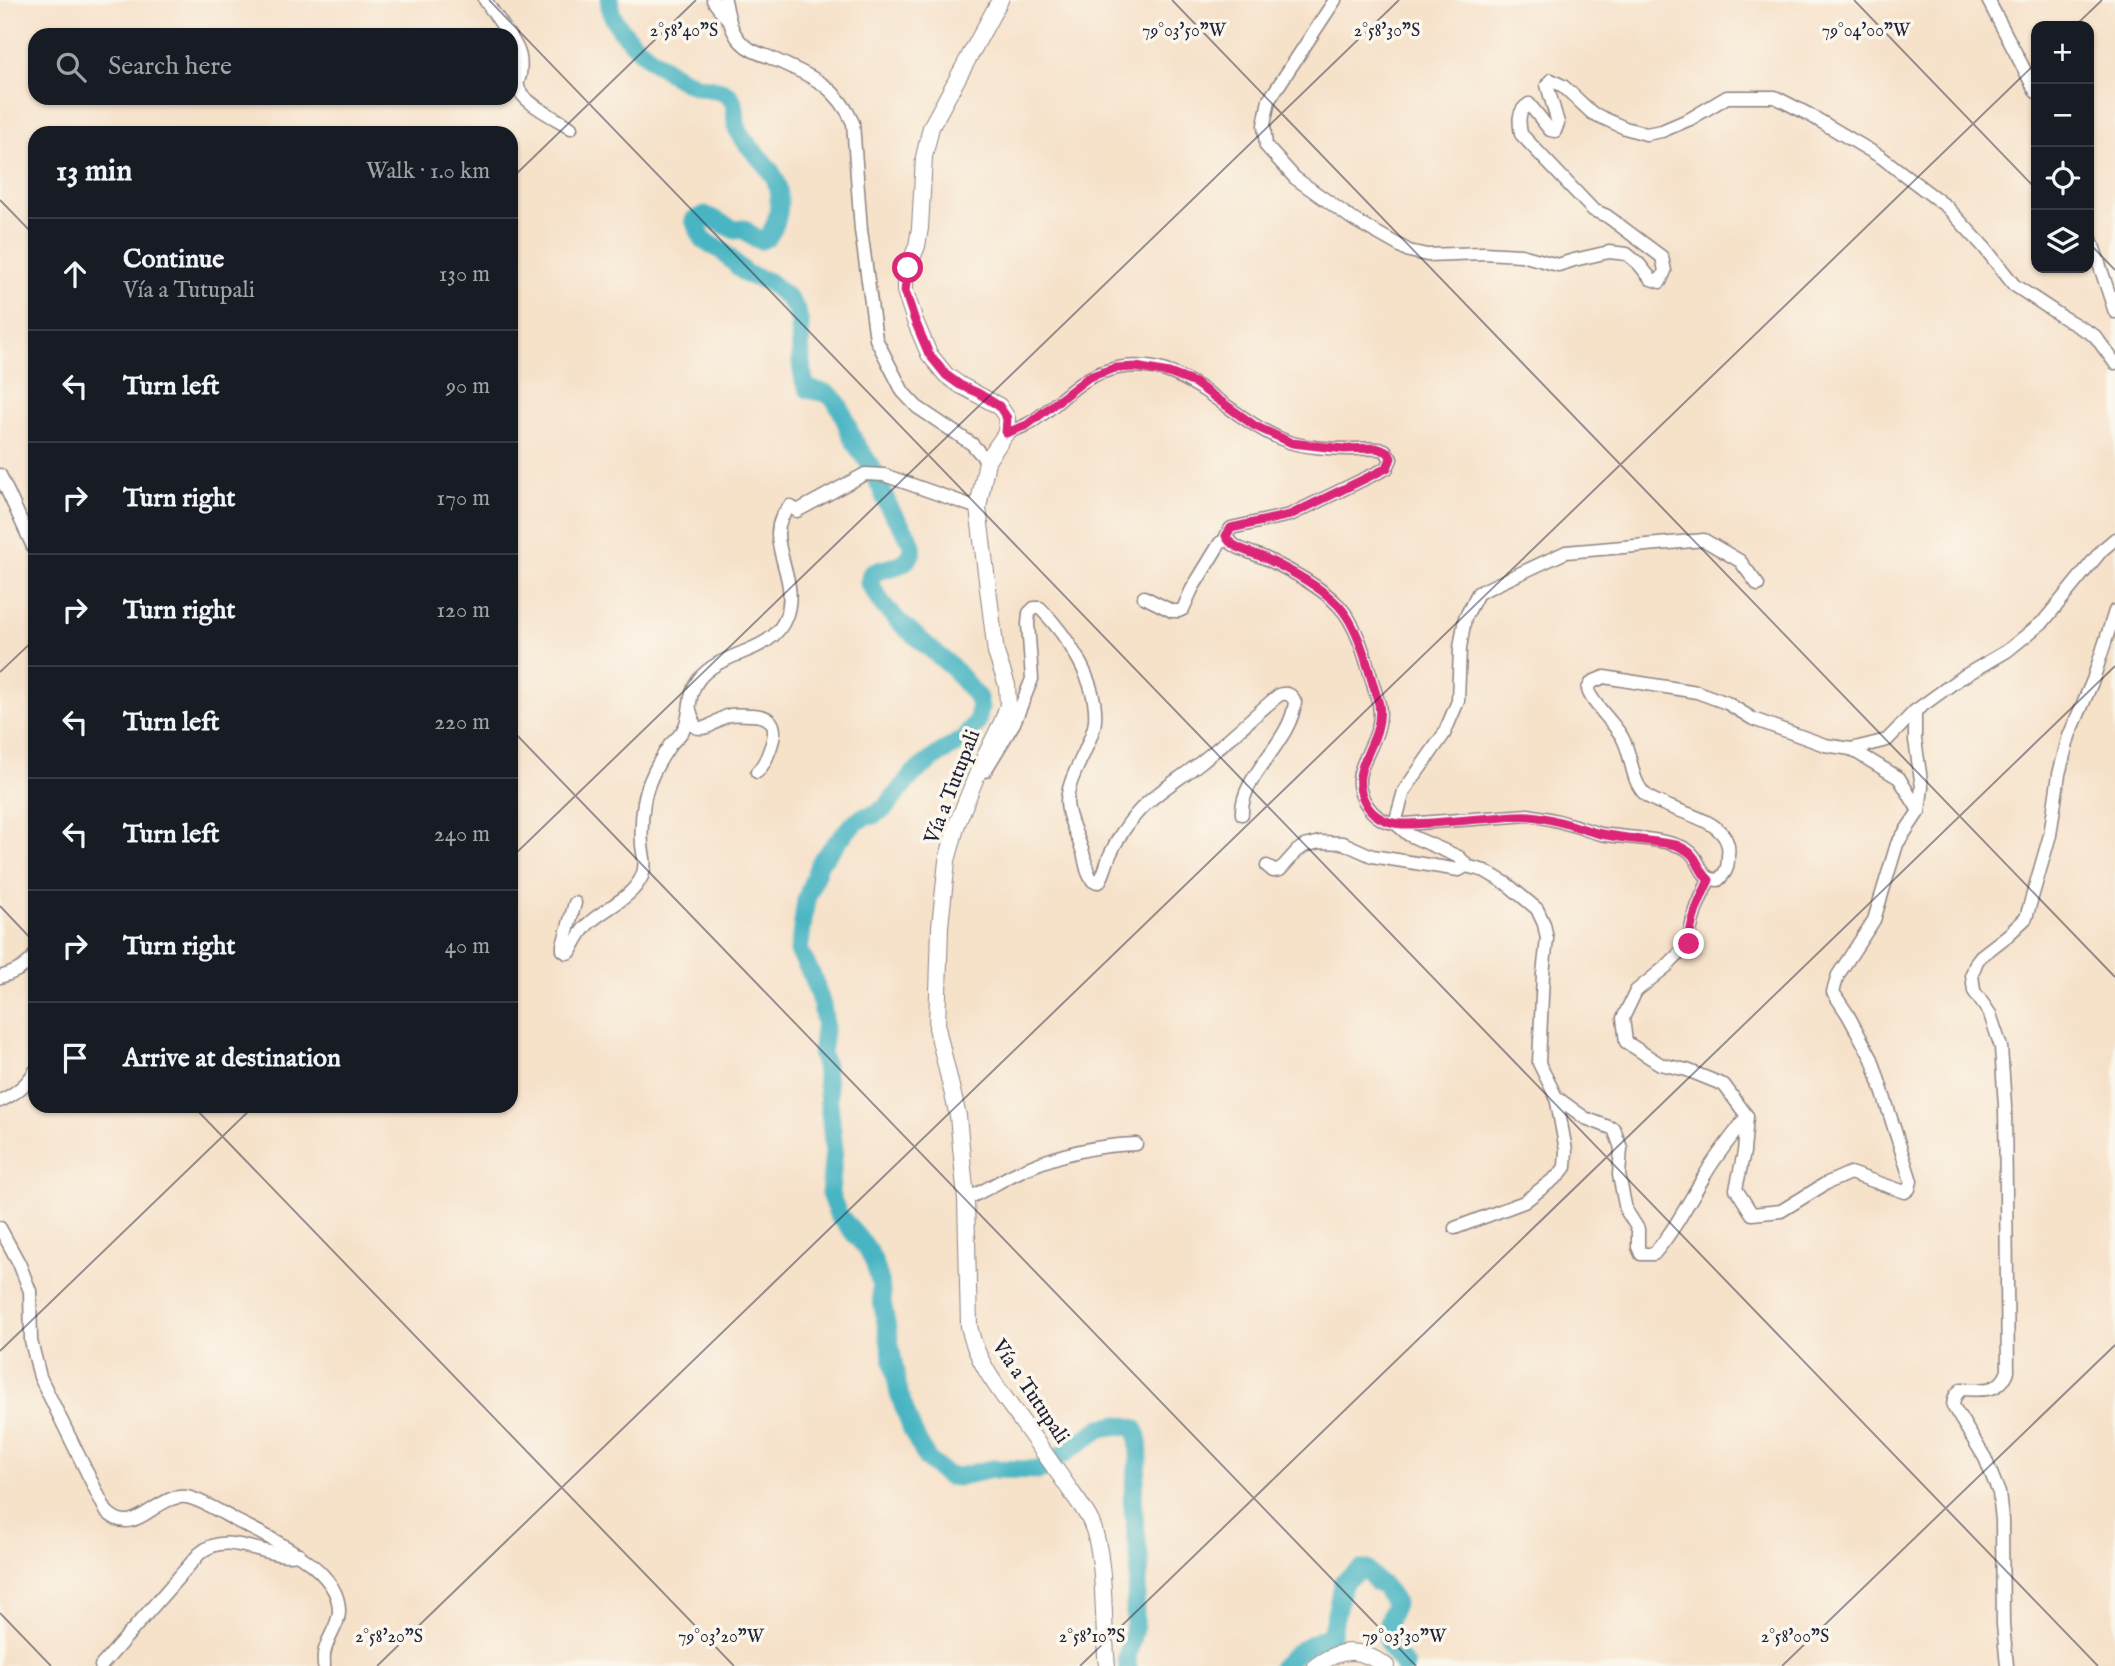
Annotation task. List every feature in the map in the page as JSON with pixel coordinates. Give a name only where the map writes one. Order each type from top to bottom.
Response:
[{"type":"street","points":[[485,0],[504,28]]},
{"type":"street","points":[[713,0],[729,20]]},
{"type":"street","points":[[725,0],[729,20],[741,43],[819,81],[829,88],[846,108],[853,123],[861,230],[876,339],[903,392],[917,407],[972,444],[987,461]]},
{"type":"street","points":[[1000,0],[931,127],[924,157],[920,228],[917,246],[908,268],[905,291],[929,354],[946,375],[999,406],[1007,418],[1006,433],[1027,425],[1089,377],[1115,368],[1136,367],[1169,373],[1195,383],[1255,426],[1292,443],[1385,450],[1390,455],[1387,468],[1290,515],[1231,528],[1227,533],[1230,542],[1311,584],[1331,598],[1348,617],[1379,704],[1381,717],[1377,735],[1359,776],[1363,800],[1371,812],[1385,821],[1395,823],[1528,815],[1544,818],[1598,833],[1676,845],[1693,854],[1709,880]]},
{"type":"street","points":[[1335,0],[1269,100],[1264,125],[1266,146],[1295,178],[1354,220],[1409,251],[1427,255],[1521,255],[1558,265],[1609,252],[1627,254],[1651,279],[1660,282],[1665,271],[1662,257],[1607,216],[1593,210],[1521,134],[1519,118],[1523,108],[1529,104],[1550,130],[1555,131],[1558,123],[1547,85],[1551,80],[1563,86],[1592,113],[1646,134],[1662,131],[1727,97],[1775,97],[1881,157],[1947,207],[2014,285],[2095,336],[2115,363]]},
{"type":"street","points":[[1988,0],[2032,84]]},
{"type":"street","points":[[518,48],[521,56],[518,86],[521,93],[527,100],[571,128]]},
{"type":"street","points":[[2094,248],[2115,312]]},
{"type":"street","name":"Vía a Tutupali","points":[[1006,433],[987,461],[978,508],[996,653],[1007,685],[1007,705],[1003,720],[974,780],[957,824],[947,861],[940,926],[937,1028],[958,1116],[966,1199],[969,1326],[972,1340],[986,1371],[1090,1520],[1102,1579],[1107,1666]]},
{"type":"street","points":[[0,474],[28,536]]},
{"type":"street","points":[[575,903],[563,945],[563,950],[568,953],[585,926],[615,906],[643,874],[645,862],[642,818],[647,786],[664,755],[685,728],[691,692],[698,681],[710,668],[775,636],[781,628],[791,597],[791,587],[777,535],[785,510],[790,506],[797,511],[865,474],[878,474],[978,508]]},
{"type":"street","points":[[1144,597],[1172,611],[1184,609],[1192,589],[1220,543],[1227,538]]},
{"type":"street","points":[[1851,749],[1887,740],[1915,710],[1959,679],[2007,652],[2044,621],[2102,550],[2115,539]]},
{"type":"street","points":[[1395,823],[1404,791],[1444,734],[1458,701],[1460,648],[1465,618],[1478,593],[1566,552],[1704,540],[1740,561],[1758,584]]},
{"type":"street","points":[[974,780],[982,775],[1014,723],[1032,679],[1027,624],[1029,613],[1034,608],[1040,608],[1068,642],[1094,698],[1096,722],[1067,800],[1070,820],[1085,857],[1088,875],[1093,881],[1099,882],[1102,878],[1110,855],[1138,812],[1163,789],[1236,734],[1279,695],[1289,694],[1295,702],[1294,712],[1282,737],[1241,803],[1242,814]]},
{"type":"street","points":[[2007,1666],[2003,1625],[2002,1520],[1999,1493],[1990,1469],[1953,1406],[1954,1399],[1962,1389],[1993,1389],[2004,1380],[2008,1371],[2005,1106],[2001,1047],[1990,1014],[1974,991],[1972,974],[1981,956],[2026,918],[2050,835],[2063,755],[2093,680],[2115,611]]},
{"type":"street","points":[[1709,880],[1718,880],[1725,874],[1728,866],[1728,845],[1712,825],[1664,806],[1640,788],[1623,739],[1615,725],[1588,695],[1592,682],[1604,677],[1697,692],[1727,703],[1753,719],[1825,745],[1851,749],[1899,778],[1919,811]]},
{"type":"street","points":[[689,706],[695,727],[701,729],[708,728],[728,716],[762,716],[770,719],[773,722],[773,742],[765,764],[757,772]]},
{"type":"street","points":[[1709,880],[1689,930],[1689,944],[1636,991],[1623,1018],[1626,1042],[1660,1064],[1687,1070],[1724,1085],[1747,1116],[1744,1152],[1736,1189],[1752,1214],[1781,1211],[1825,1184],[1850,1173],[1905,1192],[1911,1181],[1872,1059],[1833,992],[1838,975],[1874,920],[1897,844],[1919,811],[1923,787],[1915,740],[1915,710]]},
{"type":"street","points":[[1395,823],[1409,835],[1459,857],[1466,866],[1485,872],[1507,884],[1537,909],[1544,924],[1546,939],[1539,1063],[1556,1097],[1566,1150],[1566,1167],[1524,1202],[1455,1228]]},
{"type":"street","points":[[1267,866],[1270,870],[1280,870],[1304,846],[1320,842],[1343,843],[1372,856],[1459,870],[1466,866]]},
{"type":"street","points":[[0,976],[11,974],[28,962]]},
{"type":"street","points":[[0,1101],[28,1083]]},
{"type":"street","points":[[1556,1097],[1585,1118],[1614,1129],[1621,1148],[1619,1175],[1626,1210],[1638,1229],[1638,1247],[1641,1254],[1654,1254],[1670,1236],[1705,1174],[1747,1116]]},
{"type":"street","points":[[966,1199],[987,1191],[1023,1170],[1068,1153],[1113,1144],[1136,1144]]},
{"type":"street","points":[[0,1228],[19,1263],[30,1291],[31,1341],[40,1377],[106,1511],[117,1521],[128,1522],[148,1513],[162,1502],[187,1497],[210,1506],[300,1554],[320,1572],[337,1598],[340,1612],[324,1651],[324,1666]]},
{"type":"street","points":[[101,1666],[199,1554],[210,1546],[231,1543],[286,1556],[300,1554]]},
{"type":"street","points":[[1316,1666],[1326,1658],[1343,1652],[1358,1651],[1386,1666]]},
{"type":"waterway","points":[[610,0],[611,12],[618,25],[642,51],[686,81],[728,95],[735,107],[738,130],[775,180],[778,212],[768,237],[761,240],[744,229],[735,230],[705,215],[694,220],[703,240],[722,251],[746,274],[769,282],[787,297],[797,311],[804,381],[808,389],[828,394],[836,402],[854,441],[873,470],[890,509],[911,541],[912,552],[909,557],[871,574],[869,583],[883,605],[899,622],[952,667],[978,698],[980,708],[977,723],[964,739],[913,774],[885,808],[863,817],[849,828],[820,862],[806,900],[799,951],[812,975],[825,1024],[821,1053],[825,1066],[834,1150],[830,1194],[838,1214],[868,1250],[874,1262],[880,1281],[899,1394],[912,1430],[927,1459],[947,1476],[957,1477],[992,1469],[1040,1470],[1101,1428],[1120,1425],[1134,1428],[1138,1436],[1139,1458],[1132,1499],[1140,1565],[1135,1625],[1127,1657],[1128,1666]]},
{"type":"waterway","points":[[1282,1666],[1305,1648],[1331,1635],[1343,1582],[1360,1570],[1367,1570],[1384,1586],[1395,1604],[1386,1630],[1387,1637],[1393,1651],[1405,1666]]},
{"type":"route","points":[[908,268],[905,291],[929,354],[946,375],[1004,411],[1007,418],[1006,433],[1027,425],[1089,377],[1115,368],[1136,367],[1169,373],[1195,383],[1255,426],[1292,443],[1344,449],[1376,448],[1388,452],[1391,458],[1387,468],[1290,515],[1231,528],[1226,536],[1228,541],[1267,559],[1331,598],[1353,626],[1381,717],[1377,735],[1359,776],[1363,800],[1371,812],[1385,821],[1395,823],[1528,815],[1564,822],[1598,833],[1676,845],[1686,849],[1699,862],[1709,880],[1689,930],[1689,944]]}]
